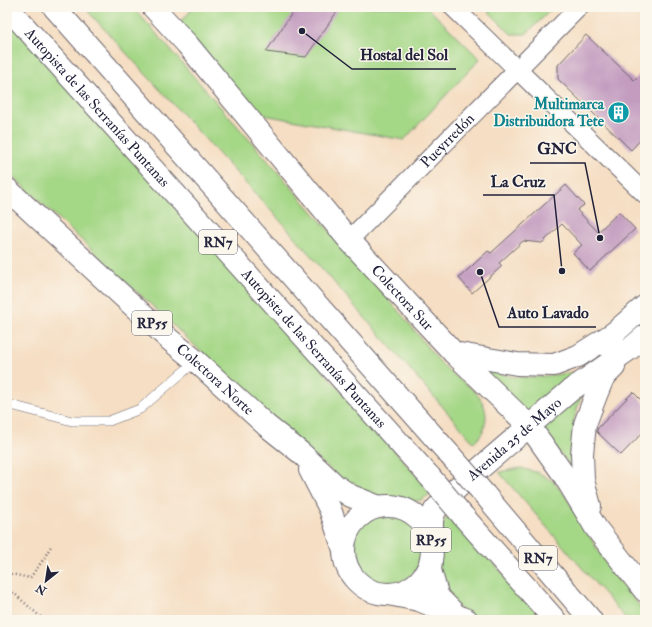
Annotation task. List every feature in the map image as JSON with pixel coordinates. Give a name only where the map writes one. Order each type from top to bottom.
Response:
[{"type":"main road","name":"Autopista de las Serranías Puntanas","points":[[7,7],[430,477],[555,620]]},
{"type":"main road","name":"Autopista de las Serranías Puntanas","points":[[54,7],[450,455],[591,620]]},
{"type":"main road","name":"Colectora Sur","points":[[153,7],[186,44],[350,240],[454,353],[530,426],[564,475],[596,528],[645,590]]},
{"type":"main road","name":"Colectora Norte","points":[[7,189],[164,334],[336,486],[351,496],[389,507]]},
{"type":"main road","name":"Avenida 25 de Mayo","points":[[571,390],[614,333],[645,306]]},
{"type":"main road","points":[[454,353],[517,364],[554,364],[578,356],[614,333]]},
{"type":"main road","points":[[596,528],[583,480],[582,454],[585,424],[603,378],[638,342]]},
{"type":"main road","name":"Avenida 25 de Mayo","points":[[431,553],[432,520],[435,510],[457,488],[571,390],[638,342]]},
{"type":"main road","name":"Colectora Norte","points":[[300,453],[318,482],[330,509],[344,551]]},
{"type":"main road","name":"Avenida 25 de Mayo","points":[[389,507],[418,508],[428,505],[457,488]]},
{"type":"main road","name":"RP55","points":[[389,507],[412,513],[423,523],[430,535],[431,553],[424,576],[414,586],[401,592],[388,594],[373,591],[361,584],[351,574],[345,560],[344,545],[348,530],[357,518],[369,510],[389,507]]},
{"type":"main road","points":[[431,553],[430,570],[438,597],[460,617]]},
{"type":"main road","points":[[388,594],[419,600],[460,617]]},
{"type":"street","points":[[453,7],[645,194]]},
{"type":"street","name":"Pueyrredón","points":[[350,240],[579,7]]},
{"type":"lane","points":[[7,404],[72,421],[110,421],[140,409],[196,361]]},
{"type":"path","points":[[7,573],[30,578],[52,546]]},
{"type":"path","points":[[7,587],[44,620]]},
{"type":"green space","points":[[84,7],[133,7],[373,281],[442,365],[478,395],[484,405],[486,417],[484,428],[474,443],[285,226]]},
{"type":"green space","points":[[194,7],[427,7],[480,59],[404,140],[258,114],[178,25]]},
{"type":"green space","points":[[484,7],[554,7],[526,34],[511,34]]},
{"type":"green space","points":[[7,16],[432,493],[421,500],[410,502],[381,499],[362,495],[316,458],[7,171]]},
{"type":"green space","points":[[475,368],[513,377],[537,377],[575,372],[526,415]]},
{"type":"green space","points":[[583,389],[574,420],[573,469],[542,432],[542,423]]},
{"type":"green space","points":[[521,468],[539,473],[554,482],[564,494],[607,565],[645,613],[645,620],[627,620],[499,472]]},
{"type":"green space","points":[[451,514],[543,620],[480,620],[462,611],[452,601],[436,571],[443,522]]},
{"type":"green space","points":[[380,515],[394,515],[407,521],[416,530],[420,536],[422,550],[420,564],[412,575],[401,583],[394,585],[380,585],[373,583],[362,575],[354,564],[352,557],[352,543],[354,536],[362,525],[373,517]]},
{"type":"building","points":[[296,7],[316,7],[338,10],[306,57],[266,52]]},
{"type":"building","name":"Multimarca Distribuidora Tete","points":[[586,35],[634,80],[645,69],[645,135],[631,150],[558,79],[558,65]]},
{"type":"building","points":[[566,185],[584,205],[577,210],[598,232],[619,212],[635,229],[590,271],[573,253],[582,245],[562,224],[542,243],[523,241],[499,263],[502,266],[472,293],[459,278],[488,251],[491,253]]},
{"type":"building","points":[[633,392],[645,404],[645,430],[621,455],[597,432],[597,429]]},
{"type":"place","name":"Hostal del Sol","points":[[302,31]]},
{"type":"place","name":"Multimarca Distribuidora Tete","points":[[619,113]]},
{"type":"place","name":"GNC","points":[[600,238]]},
{"type":"place","name":"La Cruz","points":[[562,271]]},
{"type":"place","name":"Auto Lavado","points":[[480,272]]}]
